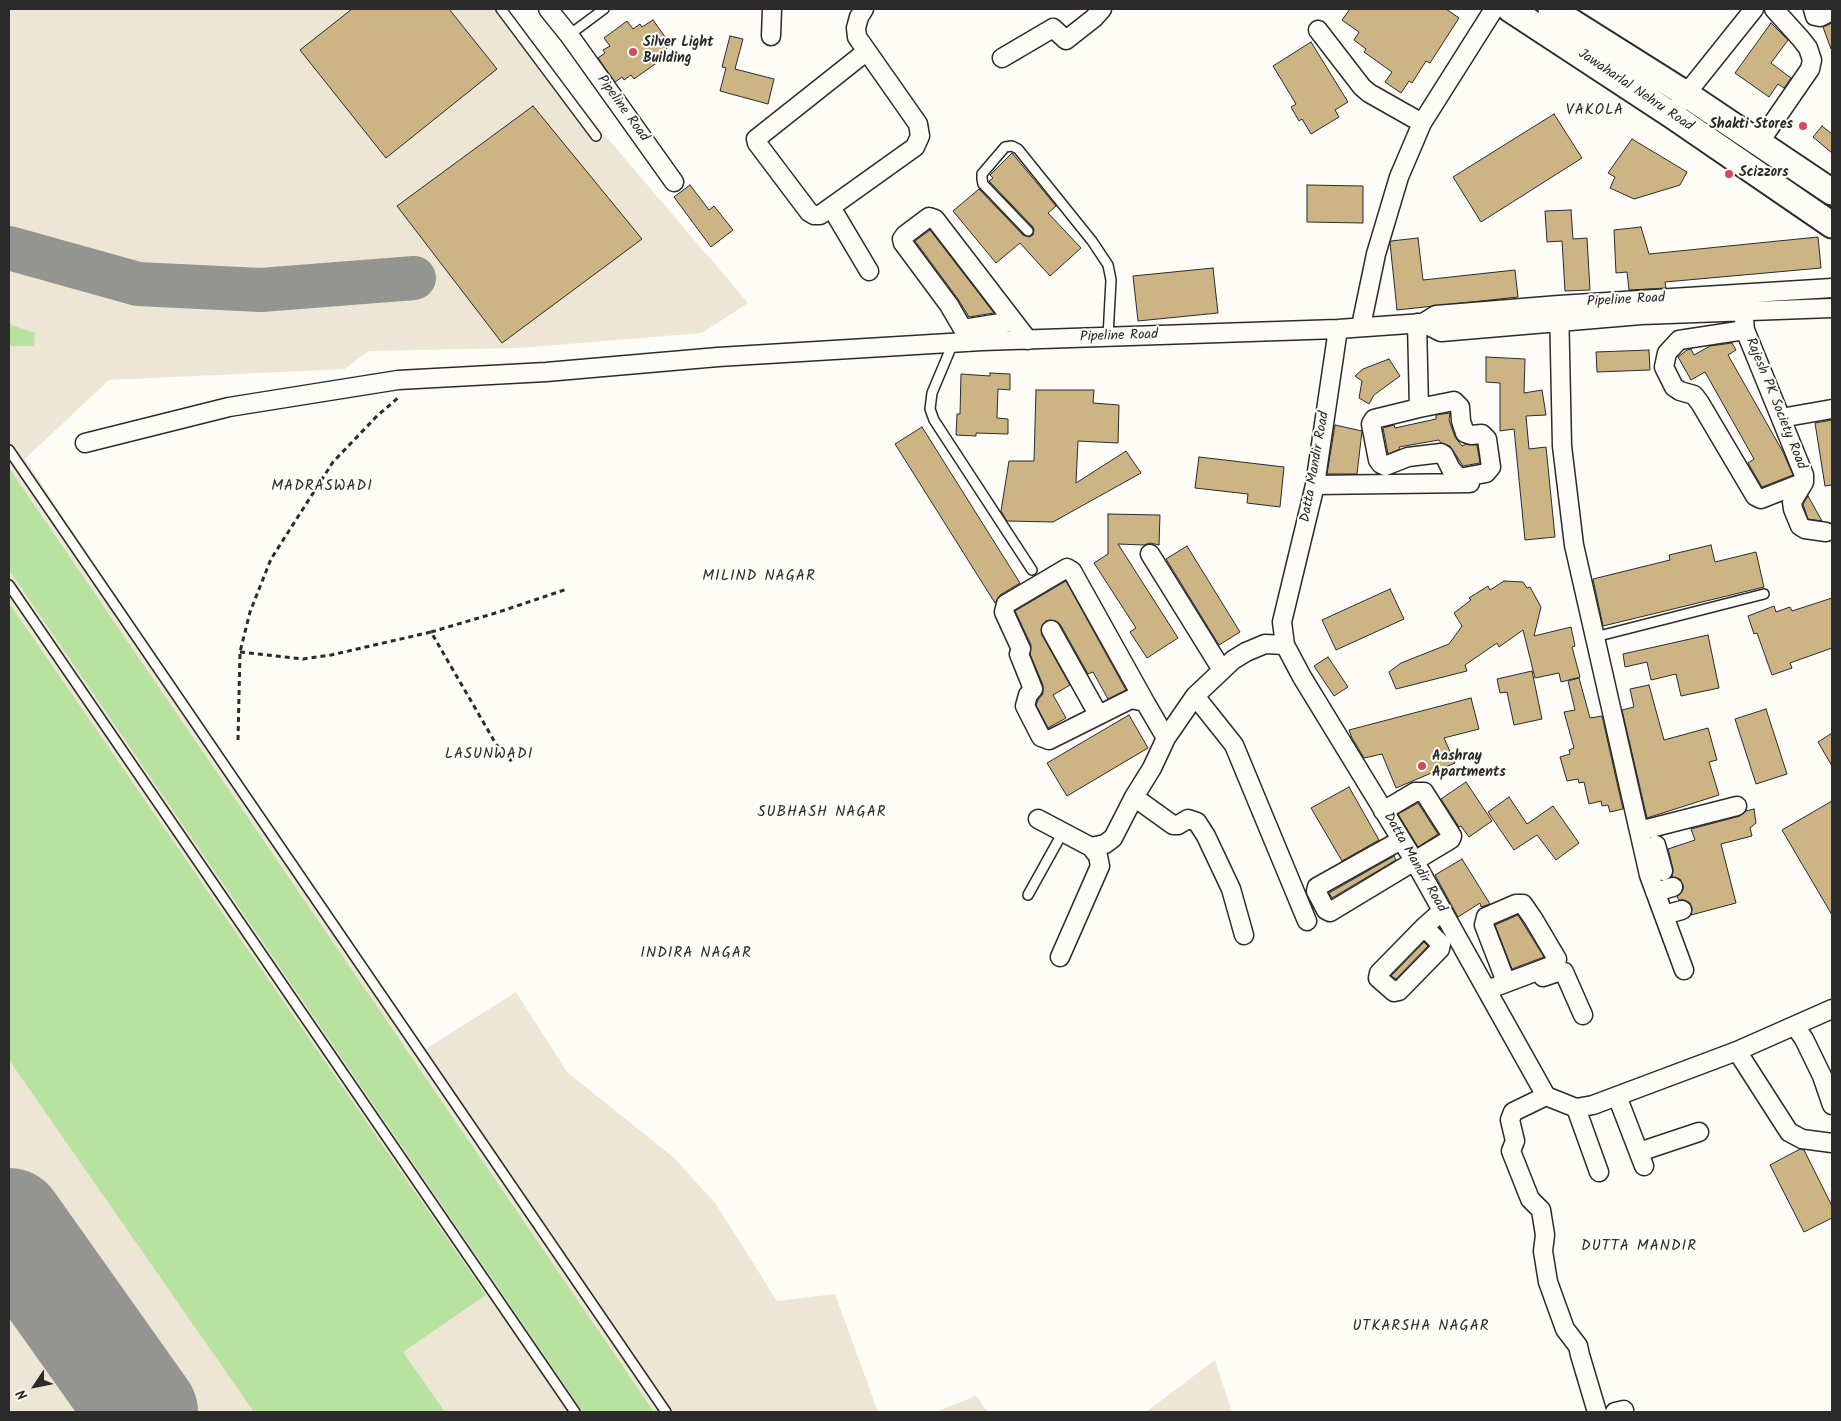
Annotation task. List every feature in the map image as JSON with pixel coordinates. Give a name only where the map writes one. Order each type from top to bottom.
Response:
[{"type":"main road","name":"Jawaharlal Nehru Road","points":[[1510,9],[1673,116],[1832,225]]},
{"type":"main road","name":"Jawaharlal Nehru Road","points":[[1551,9],[1686,94],[1832,192]]},
{"type":"street","name":"Pipeline Road","points":[[548,9],[569,35],[674,182]]},
{"type":"street","points":[[771,36],[772,9]]},
{"type":"street","points":[[864,9],[859,16],[856,28],[857,37],[867,51],[918,124],[920,136],[915,147],[820,215],[814,215],[809,212],[757,144],[756,139],[867,51]]},
{"type":"street","points":[[1002,58],[1053,28],[1066,40],[1094,18],[1102,9]]},
{"type":"street","points":[[1361,326],[1376,254],[1400,177],[1422,123],[1494,9]]},
{"type":"street","points":[[1673,116],[1686,94],[1754,9]]},
{"type":"street","points":[[1759,143],[1810,69],[1812,60],[1808,48],[1774,9]]},
{"type":"street","points":[[1813,9],[1815,16],[1832,11]]},
{"type":"street","points":[[1318,30],[1362,87],[1378,100],[1422,123]]},
{"type":"street","points":[[831,207],[870,271]]},
{"type":"street","points":[[1013,321],[968,337],[949,304],[903,243],[902,238],[929,217],[936,219],[1028,340]]},
{"type":"street","name":"Pipeline Road","points":[[1559,313],[1687,313],[1832,288]]},
{"type":"street","name":"Pipeline Road","points":[[85,443],[229,408],[398,380],[602,368],[718,357],[814,352],[968,337],[1028,340],[1108,338],[1338,329],[1420,323],[1441,332],[1559,313],[1742,302],[1832,308]]},
{"type":"street","name":"Rajesh PK Society Road","points":[[1742,302],[1745,330],[1804,475],[1804,482],[1792,502],[1792,509],[1800,526],[1805,529],[1826,532]]},
{"type":"street","points":[[1559,313],[1563,456],[1574,544],[1595,638],[1649,842],[1660,872],[1656,892],[1684,970]]},
{"type":"street","points":[[1687,313],[1688,339]]},
{"type":"street","points":[[1419,408],[1420,323]]},
{"type":"street","name":"Datta Mandir Road","points":[[1338,329],[1315,485],[1282,622],[1286,645],[1302,677],[1383,810],[1395,843],[1409,866],[1442,911],[1546,1096]]},
{"type":"street","points":[[1745,330],[1679,340],[1667,353],[1664,367],[1674,387],[1694,395],[1700,403],[1755,496],[1761,499],[1804,482]]},
{"type":"street","points":[[1454,401],[1460,407],[1461,421],[1465,432],[1471,435],[1482,434],[1487,439],[1491,467],[1486,473],[1459,478],[1450,469],[1444,455],[1441,453],[1408,457],[1385,466],[1381,464],[1378,460],[1371,424],[1374,419],[1419,408],[1454,401]]},
{"type":"street","points":[[1781,418],[1832,409]]},
{"type":"street","points":[[1315,485],[1490,482]]},
{"type":"street","points":[[1150,554],[1222,670]]},
{"type":"street","points":[[1145,702],[1131,699],[1049,740],[1041,737],[1025,706],[1028,694],[1033,689],[1019,654],[1022,649],[1004,612],[1006,604],[1067,568],[1072,571],[1166,738]]},
{"type":"street","points":[[1051,630],[1098,714]]},
{"type":"street","points":[[1091,847],[1105,844],[1113,838],[1152,768],[1166,738],[1195,696],[1233,660],[1246,652],[1265,644],[1286,645]]},
{"type":"street","points":[[1195,696],[1234,745],[1307,921]]},
{"type":"street","points":[[1383,810],[1416,792],[1424,792],[1452,836],[1451,839],[1330,912],[1326,910],[1316,891],[1317,886],[1395,843]]},
{"type":"street","points":[[1134,798],[1173,825],[1178,826],[1188,819],[1196,822],[1206,836],[1231,889],[1244,935]]},
{"type":"street","points":[[1649,842],[1737,806]]},
{"type":"street","points":[[1038,820],[1091,847],[1098,856],[1100,866],[1060,957]]},
{"type":"street","points":[[1656,892],[1673,887]]},
{"type":"street","points":[[1488,993],[1506,982],[1556,964],[1557,959],[1523,904],[1516,904],[1486,917],[1484,925],[1506,982]]},
{"type":"street","points":[[1664,915],[1682,910]]},
{"type":"street","points":[[1424,928],[1442,911]]},
{"type":"street","points":[[1488,993],[1558,972],[1564,972],[1583,1015]]},
{"type":"street","points":[[1597,1412],[1578,1346],[1564,1329],[1548,1282],[1543,1251],[1546,1235],[1541,1210],[1530,1199],[1511,1151],[1515,1141],[1510,1120],[1513,1112],[1546,1096],[1576,1108],[1593,1105],[1737,1051],[1832,1009]]},
{"type":"street","points":[[1795,1026],[1822,1076],[1832,1105]]},
{"type":"street","points":[[1737,1051],[1789,1132],[1802,1139],[1832,1143]]},
{"type":"street","points":[[1617,1096],[1641,1159],[1699,1132]]},
{"type":"street","points":[[1576,1108],[1599,1172]]},
{"type":"lane","points":[[501,9],[596,136]]},
{"type":"lane","points":[[569,35],[604,9]]},
{"type":"lane","points":[[1028,231],[983,184],[982,174],[1006,147],[1012,146],[1018,150],[1086,233],[1108,265],[1111,280],[1108,338]]},
{"type":"lane","points":[[968,337],[932,393],[930,409],[934,420],[1032,570]]},
{"type":"lane","points":[[9,450],[666,1412]]},
{"type":"lane","points":[[9,585],[575,1412]]},
{"type":"lane","points":[[1595,638],[1764,594]]},
{"type":"lane","points":[[1028,895],[1062,832]]},
{"type":"path","points":[[238,740],[240,652],[250,612],[271,559],[333,462],[418,379]]},
{"type":"path","points":[[240,652],[303,659],[331,656],[431,632],[499,612],[568,588]]},
{"type":"path","points":[[431,632],[496,744],[512,762]]},
{"type":"shaded area","points":[[9,9],[505,9],[557,79],[748,303],[702,333],[519,348],[368,351],[345,369],[109,380],[25,459],[187,705],[421,1052],[516,992],[567,1072],[673,1157],[716,1204],[777,1301],[835,1294],[878,1412],[9,1412]]},
{"type":"shaded area","points":[[1215,1360],[1232,1412],[1146,1412]]},
{"type":"shaded area","points":[[976,1396],[988,1412],[935,1412]]},
{"type":"green space","points":[[9,324],[35,333],[34,346],[9,346]]},
{"type":"green space","points":[[9,468],[654,1412],[583,1412],[9,570]]},
{"type":"green space","points":[[9,603],[486,1295],[403,1352],[445,1412],[254,1412],[9,1060]]},
{"type":"building","points":[[352,9],[449,9],[497,69],[386,158],[300,50]]},
{"type":"building","points":[[1350,9],[1446,9],[1459,18],[1430,63],[1426,61],[1412,83],[1409,81],[1401,93],[1385,82],[1392,72],[1364,52],[1366,49],[1354,40],[1359,32],[1342,20]]},
{"type":"building","name":"Silver Light Building","points":[[653,20],[671,45],[655,57],[658,62],[634,79],[631,75],[624,80],[622,77],[615,82],[598,58],[605,53],[603,50],[610,46],[604,38],[627,21],[633,29],[640,24],[642,27]]},
{"type":"building","points":[[1771,23],[1788,40],[1771,63],[1791,78],[1784,88],[1778,84],[1769,97],[1735,73]]},
{"type":"building","points":[[1832,23],[1832,48],[1831,49],[1823,27]]},
{"type":"building","points":[[730,36],[743,39],[735,69],[774,79],[768,104],[720,91],[726,68],[722,67]]},
{"type":"building","points":[[1311,42],[1348,102],[1335,110],[1339,117],[1311,134],[1302,119],[1299,121],[1291,107],[1296,104],[1273,66]]},
{"type":"building","points":[[533,106],[642,239],[502,343],[397,206]]},
{"type":"building","points":[[1554,114],[1582,158],[1481,222],[1453,177]]},
{"type":"building","points":[[1822,126],[1832,134],[1832,153],[1813,137]]},
{"type":"building","points":[[1632,139],[1687,172],[1680,185],[1634,199],[1610,188],[1615,177],[1608,173]]},
{"type":"building","points":[[1012,153],[1056,206],[1048,213],[1081,248],[1050,276],[1020,243],[996,263],[953,211],[979,189],[1023,235],[1029,237],[1033,235],[1033,227],[989,181],[993,178],[990,175]]},
{"type":"building","points":[[690,185],[709,210],[714,206],[733,230],[711,247],[674,197]]},
{"type":"building","points":[[1307,185],[1363,186],[1363,223],[1307,222]]},
{"type":"building","points":[[1571,210],[1573,239],[1587,238],[1590,290],[1565,291],[1562,241],[1547,242],[1545,211]]},
{"type":"building","points":[[1641,227],[1649,254],[1818,237],[1821,268],[1665,282],[1666,288],[1629,290],[1627,272],[1616,273],[1614,230]]},
{"type":"building","points":[[930,230],[994,313],[969,317],[915,241]]},
{"type":"building","points":[[1418,238],[1423,280],[1515,270],[1518,297],[1397,310],[1390,243],[1391,241]]},
{"type":"building","points":[[1213,268],[1218,313],[1138,321],[1133,276]]},
{"type":"building","points":[[1732,343],[1736,350],[1728,355],[1783,452],[1793,475],[1762,487],[1748,463],[1754,459],[1705,372],[1691,380],[1678,357],[1687,350],[1691,349],[1694,355],[1710,346]]},
{"type":"building","points":[[1649,350],[1650,370],[1597,372],[1596,352]]},
{"type":"building","points":[[1486,357],[1525,359],[1524,393],[1542,390],[1546,415],[1526,416],[1529,449],[1546,447],[1555,537],[1525,540],[1514,429],[1500,431],[1500,383],[1486,382]]},
{"type":"building","points":[[1389,359],[1400,376],[1374,395],[1369,404],[1359,398],[1362,381],[1355,376],[1363,369]]},
{"type":"building","points":[[990,373],[1010,374],[1010,390],[998,389],[997,418],[1008,419],[1008,434],[976,433],[976,436],[956,435],[957,414],[960,414],[961,374],[990,376]]},
{"type":"building","points":[[1036,390],[1094,390],[1093,403],[1119,405],[1118,443],[1078,441],[1076,483],[1126,451],[1141,473],[1053,522],[1007,521],[1001,511],[1009,461],[1034,461]]},
{"type":"building","points":[[1450,413],[1449,420],[1455,437],[1462,446],[1466,444],[1477,445],[1480,463],[1463,466],[1450,446],[1441,443],[1439,440],[1399,447],[1400,449],[1388,454],[1383,428],[1394,425],[1395,428],[1436,419],[1436,415]]},
{"type":"building","points":[[1832,420],[1832,485],[1825,486],[1815,423]]},
{"type":"building","points":[[1335,425],[1362,431],[1357,474],[1327,474]]},
{"type":"building","points":[[922,427],[1020,583],[1000,595],[995,603],[895,444]]},
{"type":"building","points":[[1199,457],[1284,467],[1280,507],[1247,503],[1248,494],[1195,488]]},
{"type":"building","points":[[1808,496],[1822,521],[1808,519],[1803,504]]},
{"type":"building","points":[[1108,514],[1160,515],[1159,545],[1150,543],[1144,545],[1118,544],[1178,638],[1147,658],[1130,632],[1136,628],[1094,563],[1108,554]]},
{"type":"building","points":[[1711,545],[1715,562],[1756,552],[1764,587],[1603,626],[1593,579],[1670,560],[1669,555]]},
{"type":"building","points":[[1187,546],[1240,632],[1219,645],[1166,559]]},
{"type":"building","points":[[1066,581],[1126,690],[1108,699],[1093,672],[1088,674],[1060,624],[1056,621],[1046,621],[1042,625],[1042,635],[1070,685],[1053,695],[1066,718],[1048,728],[1036,705],[1043,694],[1043,685],[1030,654],[1031,645],[1015,611]]},
{"type":"building","points":[[1504,581],[1523,582],[1527,588],[1530,587],[1541,607],[1534,636],[1571,627],[1575,646],[1572,647],[1580,677],[1561,682],[1559,673],[1535,678],[1523,630],[1499,647],[1497,643],[1465,665],[1467,671],[1396,689],[1389,672],[1401,663],[1449,644],[1462,626],[1454,613],[1471,600],[1469,598],[1488,586],[1490,590]]},
{"type":"building","points":[[1390,589],[1404,619],[1336,650],[1322,620]]},
{"type":"building","points":[[1832,598],[1832,648],[1790,663],[1792,668],[1772,675],[1757,633],[1754,634],[1748,616],[1774,606],[1776,612],[1790,607],[1792,611]]},
{"type":"building","points":[[1708,635],[1719,688],[1681,696],[1676,674],[1651,680],[1647,662],[1625,667],[1623,654]]},
{"type":"building","points":[[1328,657],[1348,687],[1334,696],[1314,666]]},
{"type":"building","points":[[1532,671],[1542,719],[1514,725],[1507,692],[1500,693],[1497,679]]},
{"type":"building","points":[[1579,678],[1590,718],[1602,716],[1623,809],[1610,812],[1608,805],[1602,806],[1601,801],[1589,804],[1584,782],[1579,783],[1578,779],[1567,781],[1560,757],[1570,754],[1569,750],[1574,748],[1564,712],[1575,710],[1568,681]]},
{"type":"building","points":[[1649,685],[1664,740],[1708,728],[1717,760],[1709,762],[1719,795],[1647,818],[1622,710],[1634,707],[1630,689]]},
{"type":"building","points":[[1471,698],[1479,729],[1444,738],[1455,763],[1396,788],[1382,754],[1364,758],[1349,730]]},
{"type":"building","points":[[1766,709],[1787,774],[1756,784],[1735,719]]},
{"type":"building","points":[[1129,715],[1148,748],[1067,796],[1047,763]]},
{"type":"building","points":[[1832,733],[1832,766],[1818,742]]},
{"type":"building","points":[[1466,782],[1492,821],[1469,837],[1461,826],[1459,827],[1441,799]]},
{"type":"building","points":[[1349,787],[1379,840],[1342,861],[1311,808]]},
{"type":"building","points":[[1509,797],[1527,824],[1553,806],[1579,843],[1556,860],[1537,835],[1514,850],[1488,812]]},
{"type":"building","points":[[1832,801],[1832,915],[1782,830]]},
{"type":"building","points":[[1418,803],[1438,834],[1418,847],[1398,814]]},
{"type":"building","points":[[1754,809],[1756,823],[1750,828],[1752,836],[1721,844],[1736,903],[1691,915],[1692,908],[1690,903],[1679,900],[1677,897],[1683,890],[1683,885],[1680,879],[1672,877],[1673,869],[1668,849],[1695,840],[1691,829],[1740,816],[1746,811]]},
{"type":"building","points":[[1394,856],[1396,860],[1332,898],[1329,893]]},
{"type":"building","points":[[1462,859],[1490,904],[1481,907],[1480,903],[1458,917],[1435,875]]},
{"type":"building","points":[[1518,915],[1544,957],[1512,969],[1495,925]]},
{"type":"building","points":[[1424,942],[1428,946],[1396,979],[1391,976]]},
{"type":"building","points":[[1800,1149],[1804,1150],[1832,1206],[1832,1218],[1804,1232],[1770,1165]]},
{"type":"taxiway","points":[[9,248],[138,284],[261,290],[414,278]]},
{"type":"runway","points":[[9,1223],[143,1412]]},
{"type":"place","name":"Silver Light Building","points":[[633,52]]},
{"type":"place","name":"Shakti Stores","points":[[1803,126]]},
{"type":"place","name":"Scizzors","points":[[1729,174]]},
{"type":"place","name":"Aashray Apartments","points":[[1422,766]]},
{"type":"district","name":"VAKOLA","points":[[1595,111]]},
{"type":"district","name":"MADRASWADI","points":[[322,487]]},
{"type":"district","name":"MILIND NAGAR","points":[[759,577]]},
{"type":"district","name":"LASUNWADI","points":[[489,755]]},
{"type":"district","name":"SUBHASH NAGAR","points":[[822,813]]},
{"type":"district","name":"INDIRA NAGAR","points":[[696,954]]},
{"type":"district","name":"DUTTA MANDIR","points":[[1639,1247]]},
{"type":"district","name":"UTKARSHA NAGAR","points":[[1421,1327]]}]
